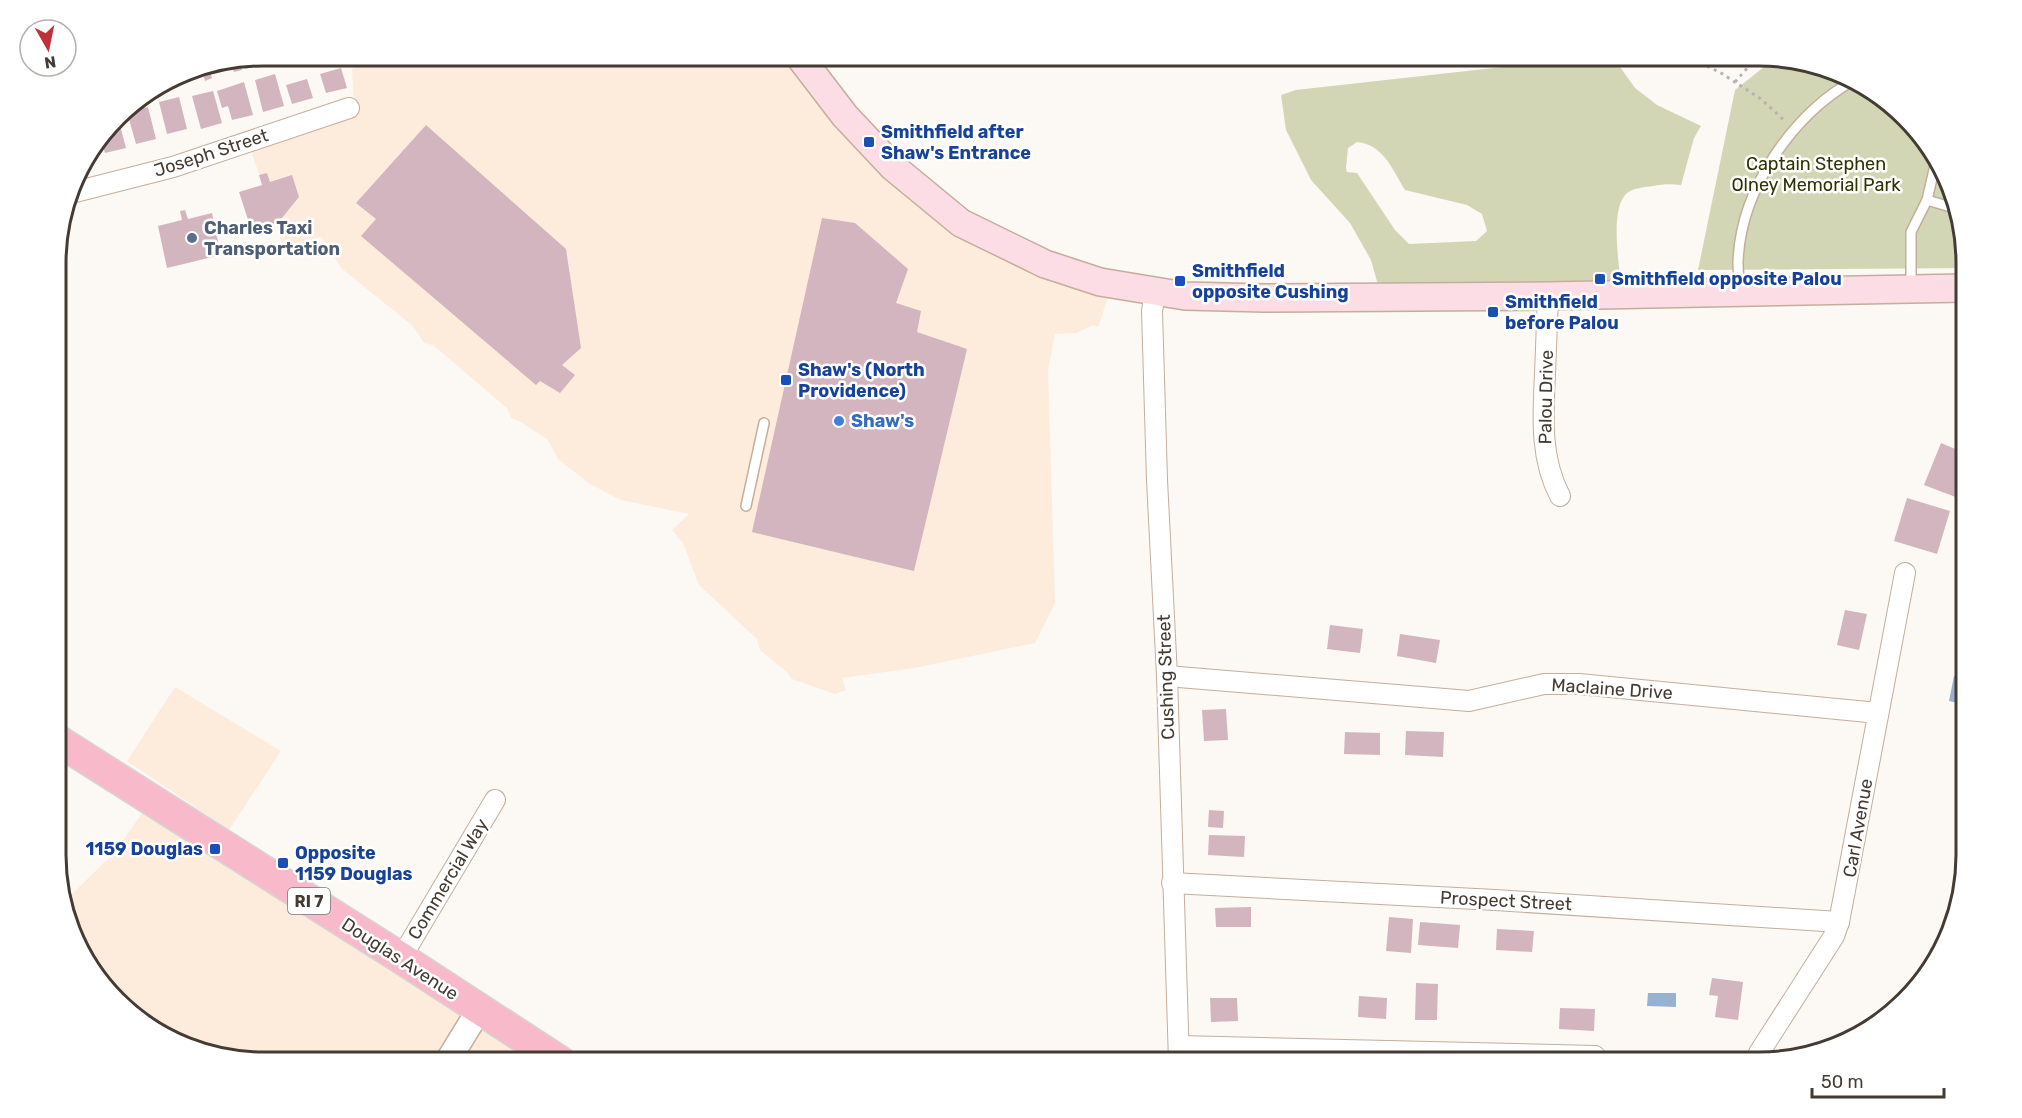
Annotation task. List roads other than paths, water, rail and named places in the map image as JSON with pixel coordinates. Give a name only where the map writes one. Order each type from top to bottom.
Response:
[{"type":"main road","points":[[807,66],[845,116],[886,160],[961,223],[1021,254],[1100,282],[1185,296],[1264,298],[1548,296],[1956,288]]},
{"type":"main road","name":"Douglas Avenue","points":[[66,746],[545,1052]]},
{"type":"street","name":"Joseph Street","points":[[80,191],[173,166],[349,108]]},
{"type":"street","name":"Cushing Street","points":[[1155,292],[1152,311],[1156,457],[1167,676],[1179,1052]]},
{"type":"street","name":"Palou Drive","points":[[1548,296],[1544,446],[1551,478],[1560,496]]},
{"type":"street","name":"Carl Avenue","points":[[1760,1052],[1834,936],[1839,922],[1905,573]]},
{"type":"street","name":"Maclaine Drive","points":[[1167,676],[1469,701],[1544,684],[1579,684],[1878,713]]},
{"type":"street","name":"Commercial Way","points":[[401,958],[495,800]]},
{"type":"street","name":"Prospect Street","points":[[1172,883],[1495,900],[1839,922]]},
{"type":"street","points":[[453,1052],[479,1010]]},
{"type":"lane","points":[[1740,293],[1738,262],[1750,204],[1761,180],[1795,130],[1845,85]]},
{"type":"lane","points":[[1911,290],[1911,232],[1927,200],[1934,172]]},
{"type":"lane","points":[[1927,200],[1947,206]]},
{"type":"lane","points":[[746,506],[764,423]]},
{"type":"water","points":[[1954,676],[1956,676],[1956,703],[1949,701]]},
{"type":"water","points":[[1648,993],[1676,993],[1676,1007],[1647,1006]]},
{"type":"place","name":"Smithfield after Shaw's Entrance","points":[[869,142]]},
{"type":"place","name":"Charles Taxi Transportation","points":[[192,238]]},
{"type":"place","name":"Smithfield opposite Palou","points":[[1600,279]]},
{"type":"place","name":"Smithfield opposite Cushing","points":[[1180,281]]},
{"type":"place","name":"Smithfield before Palou","points":[[1493,312]]},
{"type":"place","name":"Shaw's (North Providence)","points":[[786,380]]},
{"type":"place","name":"Shaw's","points":[[839,421]]},
{"type":"place","name":"1159 Douglas","points":[[215,849]]},
{"type":"place","name":"Opposite 1159 Douglas","points":[[283,863]]},
{"type":"park label","name":"Captain Stephen Olney Memorial Park","points":[[1816,174]]}]
